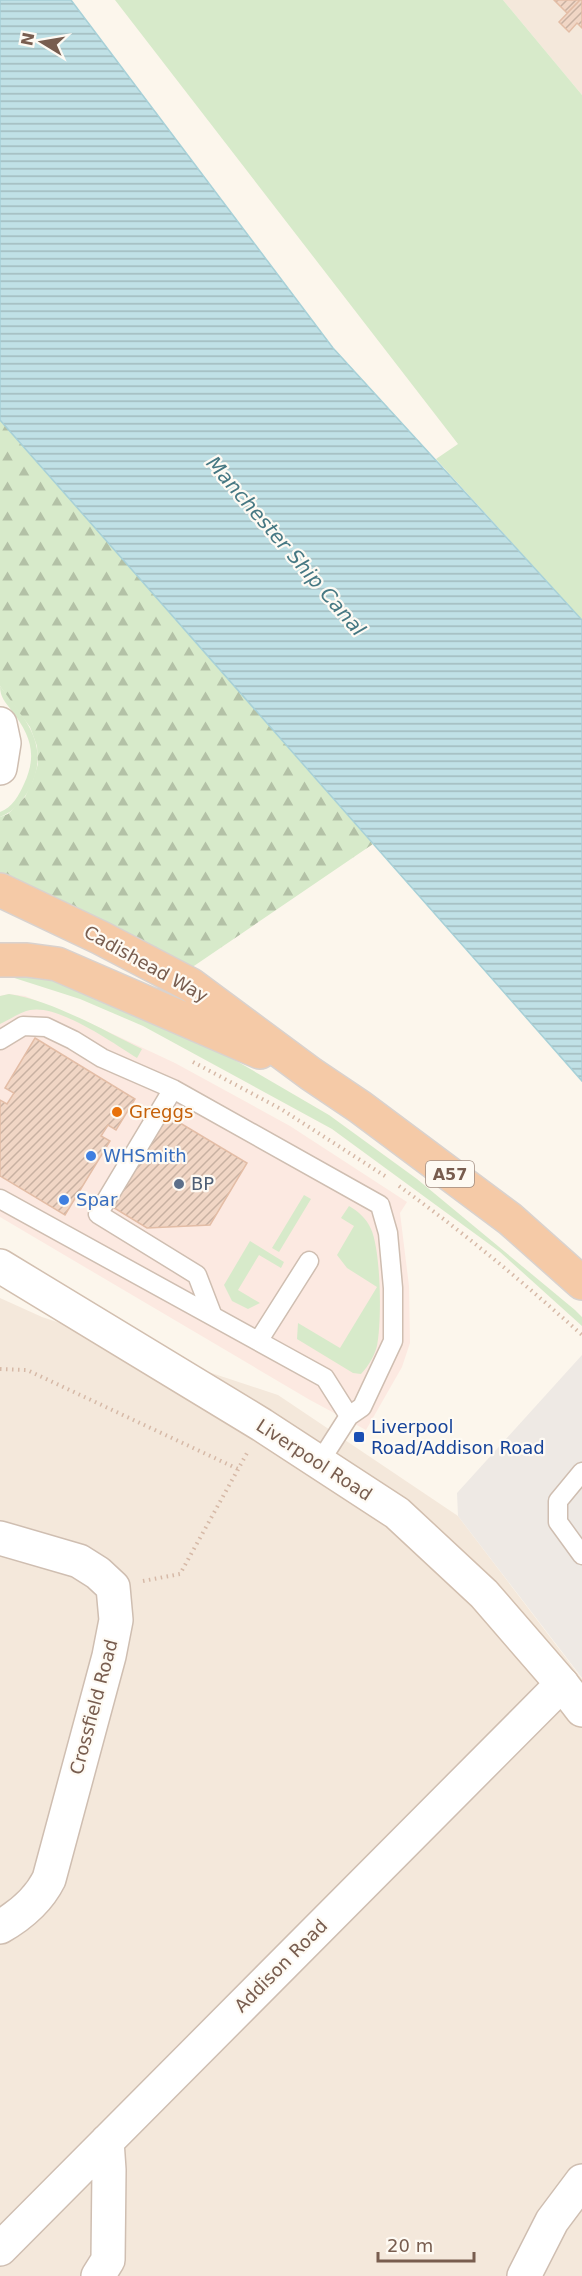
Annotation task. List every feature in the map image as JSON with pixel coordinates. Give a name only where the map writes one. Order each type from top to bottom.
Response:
[{"type":"highway","name":"Cadishead Way","points":[[0,890],[92,933],[192,985],[510,1219],[582,1283]]},
{"type":"highway","name":"Cadishead Way","points":[[0,960],[27,960],[57,964],[311,1074]]},
{"type":"street","points":[[0,724],[4,743],[0,768]]},
{"type":"street","name":"Liverpool Road","points":[[0,1266],[262,1425],[397,1513],[484,1593],[582,1710]]},
{"type":"street","points":[[0,1538],[79,1561],[98,1573],[113,1587]]},
{"type":"street","name":"Crossfield Road","points":[[0,1927],[21,1914],[43,1891],[49,1879],[109,1656],[116,1620],[113,1587]]},
{"type":"street","name":"Addison Road","points":[[0,2248],[562,1684]]},
{"type":"street","points":[[98,2276],[108,2260],[107,2142]]},
{"type":"street","points":[[524,2276],[552,2221],[582,2181]]},
{"type":"lane","points":[[0,1040],[23,1026],[46,1027],[102,1058],[173,1089],[380,1205],[389,1244],[393,1288],[393,1341],[362,1407],[349,1416],[319,1462]]},
{"type":"lane","points":[[173,1089],[98,1214],[197,1275],[212,1314]]},
{"type":"lane","points":[[0,1199],[325,1378],[349,1416]]},
{"type":"lane","points":[[259,1340],[309,1261]]},
{"type":"lane","points":[[582,1472],[558,1501],[558,1522],[582,1555]]},
{"type":"path","points":[[0,1369],[27,1370],[238,1469]]},
{"type":"path","points":[[113,1587],[180,1574],[262,1425]]},
{"type":"shaded area","points":[[503,0],[582,0],[582,95]]},
{"type":"shaded area","points":[[9,994],[25,996],[81,1019],[175,1063],[290,1126],[407,1202],[400,1213],[409,1286],[410,1343],[402,1367],[366,1430],[310,1400],[0,1217],[0,996]]},
{"type":"shaded area","points":[[0,1298],[42,1317],[278,1395],[458,1516],[582,1679],[582,2276],[0,2276]]},
{"type":"shaded area","points":[[582,1355],[582,1678],[458,1516],[457,1493]]},
{"type":"green space","points":[[115,0],[503,0],[582,95],[582,620],[436,459],[458,444]]},
{"type":"green space","points":[[0,420],[373,844],[191,968],[0,874],[0,817],[8,814],[25,797],[38,764],[37,746],[30,727],[0,686]]},
{"type":"green space","points":[[0,686],[26,721],[32,733],[38,759],[36,773],[27,793],[21,802],[0,817],[0,812],[12,804],[22,788],[31,763],[31,754],[23,728],[3,699]]},
{"type":"green space","points":[[8,963],[147,1014],[240,1063],[329,1115],[417,1179],[575,1310],[582,1317],[582,1326],[500,1252],[332,1129],[143,1026],[80,999],[5,975]]},
{"type":"green space","points":[[9,994],[42,1002],[59,1009],[142,1049],[137,1058],[85,1026],[42,1010],[26,1011],[0,1024],[0,996]]},
{"type":"green space","points":[[304,1195],[311,1199],[279,1252],[272,1248]]},
{"type":"green space","points":[[349,1206],[362,1216],[371,1229],[379,1269],[379,1335],[371,1361],[361,1374],[353,1373],[297,1339],[298,1323],[340,1348],[377,1287],[347,1268],[337,1255],[354,1226],[341,1218]]},
{"type":"green space","points":[[250,1241],[284,1262],[281,1268],[259,1255],[238,1290],[260,1303],[248,1309],[232,1301],[224,1285]]},
{"type":"water","name":"Manchester Ship Canal","points":[[0,0],[71,0],[333,348],[582,620],[582,1081],[0,420]]},
{"type":"building","points":[[554,0],[580,0],[567,13]]},
{"type":"building","points":[[582,0],[582,28],[577,23],[569,32],[559,22]]},
{"type":"building","points":[[35,1038],[135,1099],[116,1130],[108,1125],[101,1136],[110,1141],[65,1215],[0,1176],[0,1100],[7,1104],[14,1093],[5,1088]]},
{"type":"building","name":"BP","points":[[165,1114],[247,1163],[210,1225],[147,1228],[111,1206]]},
{"type":"place","name":"Greggs","points":[[117,1112]]},
{"type":"place","name":"WHSmith","points":[[91,1156]]},
{"type":"place","name":"BP","points":[[179,1184]]},
{"type":"place","name":"Spar","points":[[64,1200]]},
{"type":"place","name":"Liverpool Road/Addison Road","points":[[359,1437]]}]
